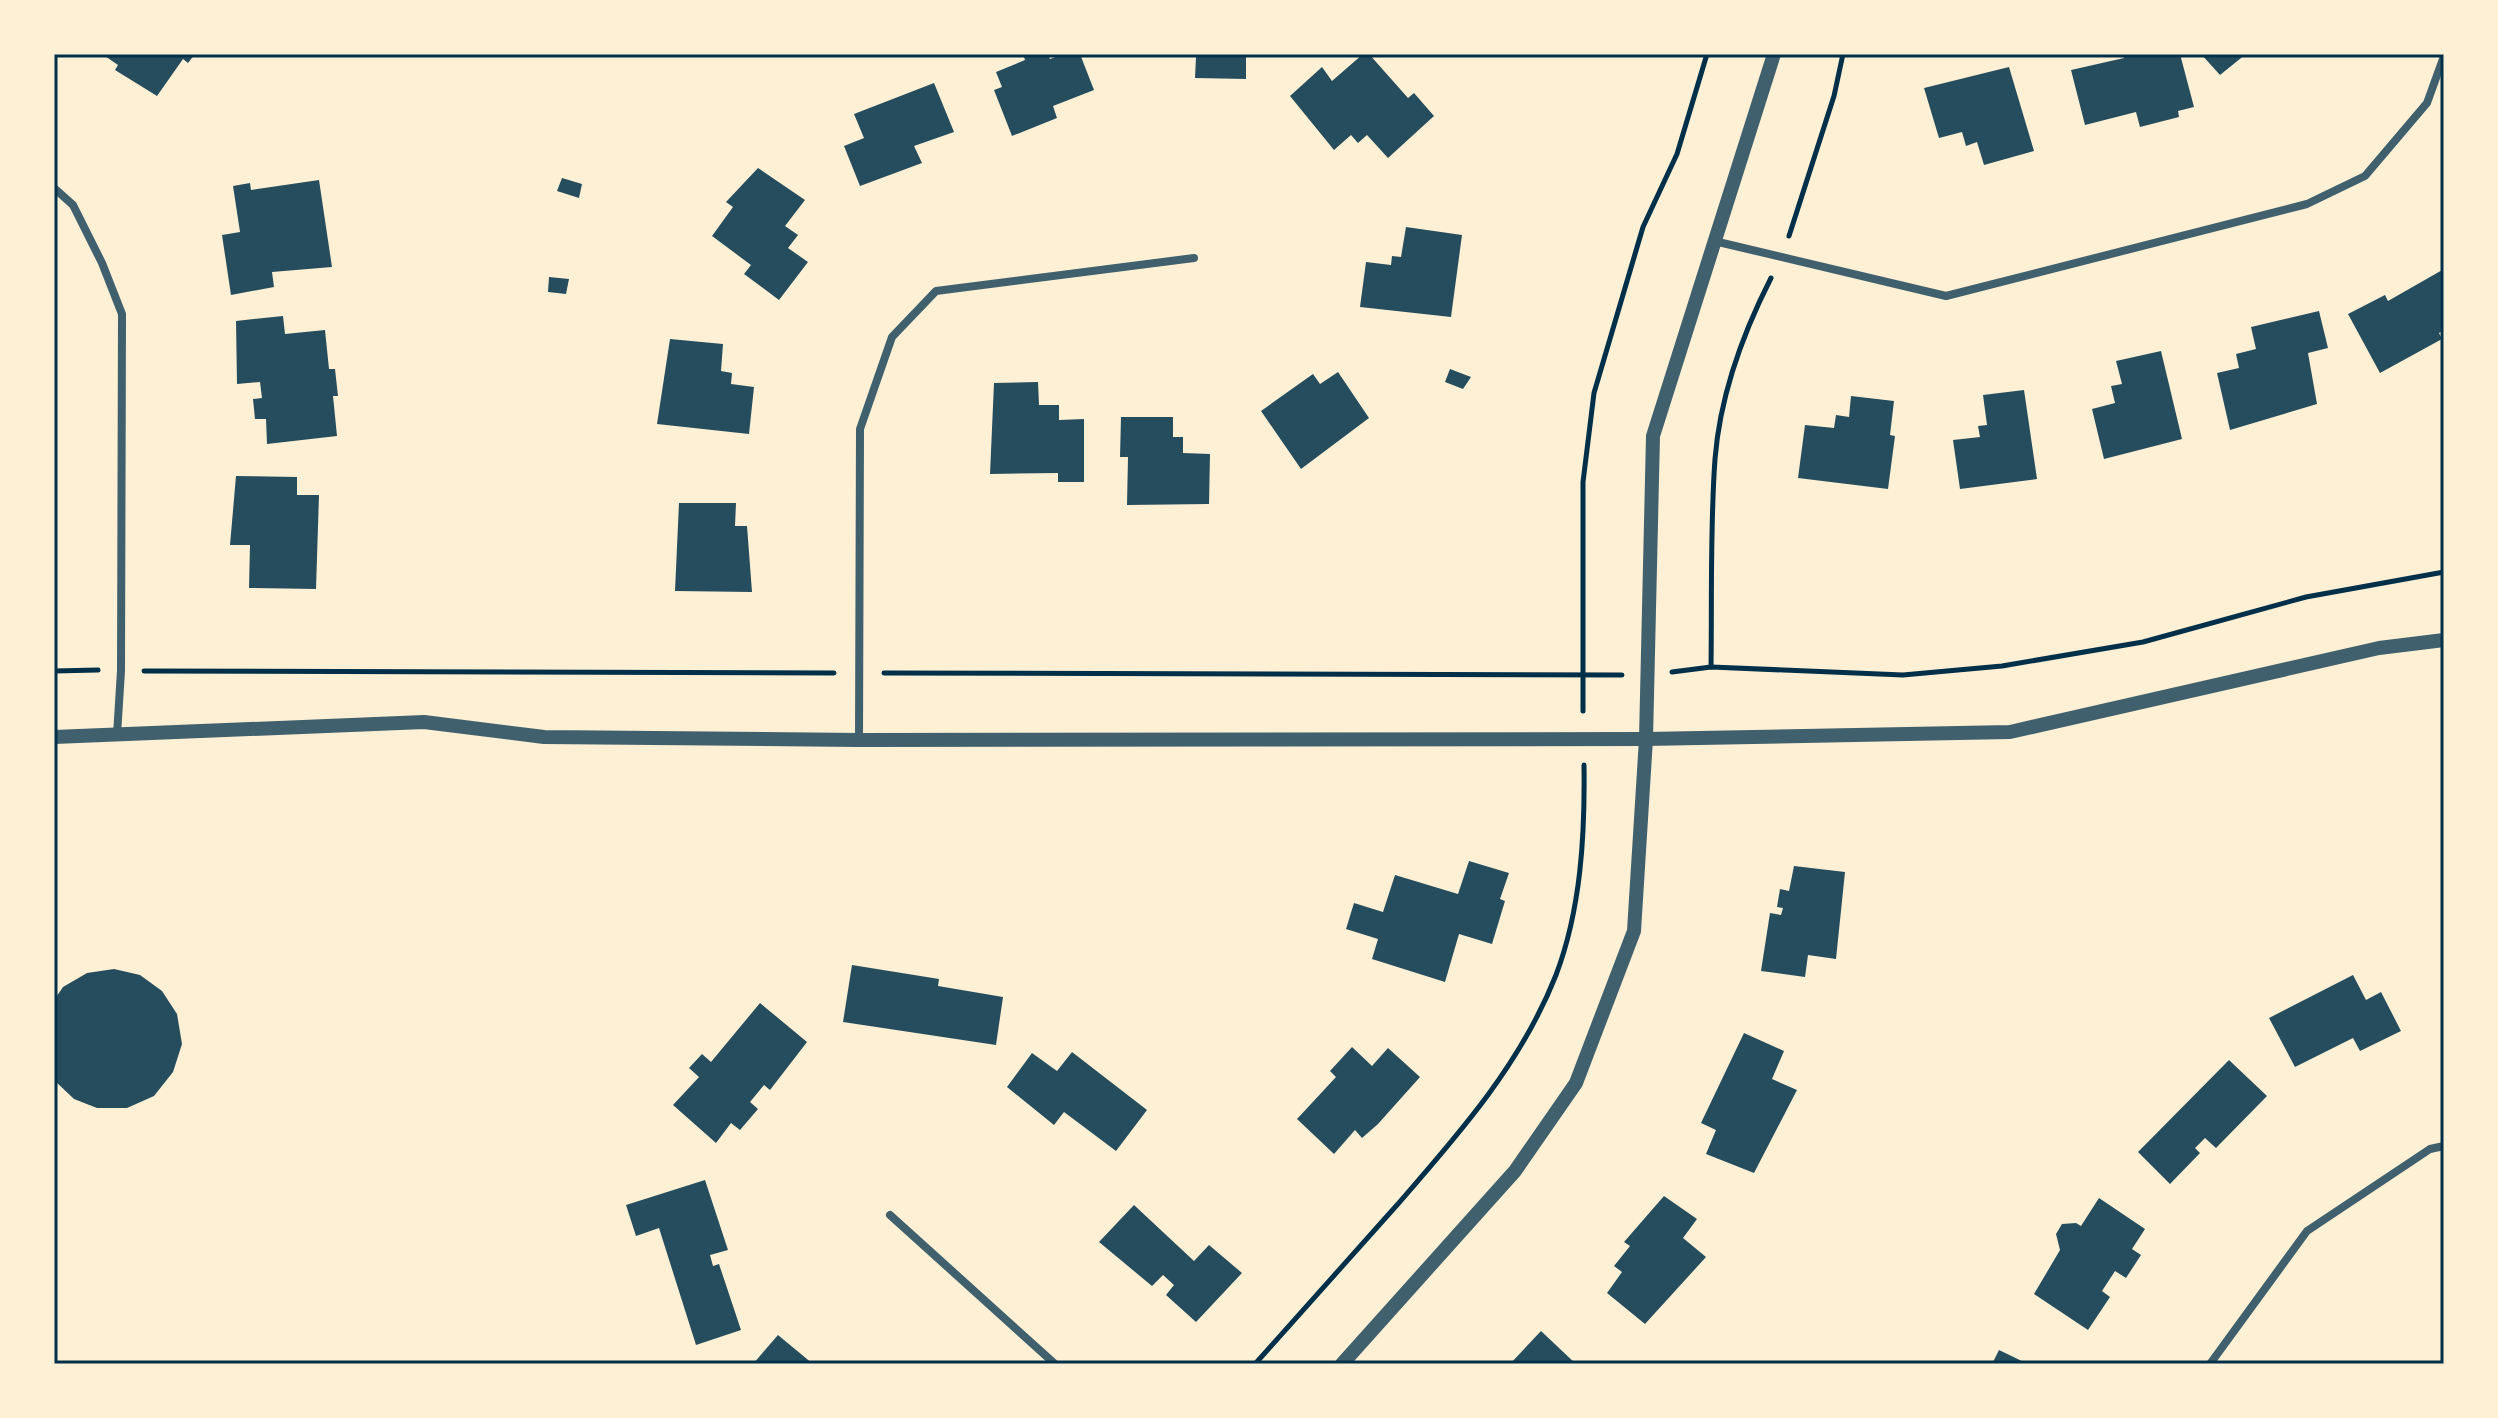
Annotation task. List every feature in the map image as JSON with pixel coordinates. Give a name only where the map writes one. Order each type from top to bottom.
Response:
[{"type":"street","points":[[1342,1364],[1515,1171],[1576,1083],[1634,931],[1646,739],[1653,436],[1774,54]]},
{"type":"street","points":[[1713,241],[1946,296],[2307,204],[2365,176],[2427,103],[2444,56]]},
{"type":"street","points":[[54,188],[73,205],[102,263],[122,314],[121,671],[117,735]]},
{"type":"street","points":[[859,740],[860,429],[892,337],[936,291],[1194,258]]},
{"type":"street","points":[[54,737],[424,722],[544,737],[859,740],[1646,739],[2010,732],[2379,648],[2444,640]]},
{"type":"street","points":[[2210,1364],[2307,1231],[2430,1149],[2444,1146]]},
{"type":"street","points":[[890,1215],[1055,1364]]},
{"type":"path","points":[[1255,1364],[1487,1099],[1530,1031],[1556,974],[1578,896],[1584,801],[1583,482],[1594,393],[1643,227],[1677,154],[1707,54]]},
{"type":"path","points":[[1711,667],[1715,457],[1731,375],[1757,306],[1783,256],[1834,96],[1843,54]]},
{"type":"path","points":[[54,671],[1648,675],[1711,667],[1903,675],[2002,666],[2143,642],[2306,597],[2444,572]]},
{"type":"building","points":[[102,54],[195,54],[188,63],[183,59],[157,96],[115,70],[118,65]]},
{"type":"building","points":[[1023,54],[1048,54],[1050,59],[1063,54],[1080,54],[1094,90],[1053,106],[1057,118],[1012,136],[994,90],[1002,87],[996,72],[1025,60]]},
{"type":"building","points":[[1185,54],[1246,54],[1246,79],[1195,78],[1196,57],[1185,57]]},
{"type":"building","points":[[1363,54],[1369,54],[1408,98],[1414,93],[1434,116],[1388,158],[1367,135],[1358,143],[1351,135],[1334,150],[1290,96],[1322,67],[1332,81]]},
{"type":"building","points":[[2123,54],[2180,54],[2194,107],[2178,111],[2179,117],[2140,127],[2136,112],[2085,125],[2071,70],[2124,58]]},
{"type":"building","points":[[2201,54],[2246,54],[2220,75]]},
{"type":"building","points":[[2009,67],[2034,151],[1984,165],[1977,142],[1966,146],[1962,132],[1939,138],[1924,88]]},
{"type":"building","points":[[934,83],[954,132],[914,146],[922,163],[860,186],[844,146],[864,138],[854,114]]},
{"type":"building","points":[[758,168],[805,200],[785,226],[798,235],[788,248],[808,262],[779,300],[744,274],[751,265],[712,236],[733,207],[726,202]]},
{"type":"building","points":[[562,178],[582,184],[579,198],[557,191]]},
{"type":"building","points":[[319,180],[332,267],[272,272],[274,287],[231,295],[222,235],[240,232],[233,186],[250,183],[251,190]]},
{"type":"building","points":[[1406,227],[1462,235],[1451,317],[1360,307],[1366,262],[1391,265],[1392,256],[1401,257]]},
{"type":"building","points":[[2444,269],[2444,330],[2439,333],[2442,339],[2380,373],[2348,314],[2385,295],[2388,301]]},
{"type":"building","points":[[549,277],[569,279],[566,294],[548,292]]},
{"type":"building","points":[[2319,311],[2328,348],[2308,353],[2317,404],[2230,430],[2217,373],[2239,368],[2236,354],[2256,349],[2251,327]]},
{"type":"building","points":[[283,316],[285,334],[325,330],[329,369],[335,369],[338,396],[333,396],[337,436],[267,444],[266,419],[255,419],[253,399],[262,398],[260,382],[237,384],[236,321]]},
{"type":"building","points":[[670,339],[723,344],[721,371],[732,373],[731,384],[754,387],[749,434],[657,424]]},
{"type":"building","points":[[2161,351],[2182,439],[2104,459],[2092,409],[2115,403],[2111,386],[2122,384],[2116,361]]},
{"type":"building","points":[[1450,369],[1471,377],[1463,389],[1445,382]]},
{"type":"building","points":[[1338,372],[1369,418],[1301,469],[1261,411],[1313,374],[1320,384]]},
{"type":"building","points":[[1038,382],[1039,405],[1059,405],[1059,420],[1084,419],[1084,482],[1058,482],[1058,473],[990,474],[994,383]]},
{"type":"building","points":[[2024,390],[2037,479],[1960,489],[1953,440],[1980,437],[1978,426],[1987,425],[1983,395]]},
{"type":"building","points":[[1851,396],[1894,401],[1890,435],[1895,436],[1888,489],[1798,478],[1805,425],[1834,428],[1836,415],[1849,417]]},
{"type":"building","points":[[1121,417],[1173,417],[1173,437],[1183,437],[1183,453],[1210,454],[1209,504],[1127,505],[1128,457],[1120,457]]},
{"type":"building","points":[[236,476],[297,477],[297,495],[319,495],[316,589],[249,588],[250,545],[230,545]]},
{"type":"building","points":[[679,503],[736,503],[735,526],[747,526],[752,592],[675,591]]},
{"type":"building","points":[[1469,861],[1509,873],[1500,899],[1505,901],[1492,944],[1459,934],[1445,982],[1372,959],[1378,939],[1346,929],[1354,903],[1383,912],[1395,875],[1458,894]]},
{"type":"building","points":[[1794,866],[1845,872],[1836,959],[1808,955],[1805,977],[1761,971],[1770,913],[1781,915],[1783,908],[1777,907],[1780,889],[1789,891]]},
{"type":"building","points":[[852,965],[939,979],[938,986],[1003,997],[996,1045],[843,1022]]},
{"type":"building","points":[[114,969],[140,975],[162,991],[177,1014],[182,1044],[173,1072],[154,1096],[127,1108],[97,1108],[74,1099],[54,1080],[54,1000],[63,987],[87,973]]},
{"type":"building","points":[[2353,975],[2366,1000],[2381,992],[2401,1031],[2360,1051],[2353,1038],[2295,1067],[2269,1018]]},
{"type":"building","points":[[760,1003],[807,1042],[770,1090],[764,1085],[750,1102],[758,1109],[740,1130],[731,1123],[716,1143],[673,1105],[699,1077],[689,1068],[702,1054],[711,1062]]},
{"type":"building","points":[[1744,1033],[1784,1051],[1772,1079],[1797,1090],[1754,1173],[1706,1154],[1716,1130],[1701,1123]]},
{"type":"building","points":[[1352,1047],[1372,1066],[1388,1048],[1420,1077],[1378,1124],[1362,1138],[1355,1130],[1334,1154],[1297,1119],[1336,1077],[1330,1071]]},
{"type":"building","points":[[1072,1052],[1147,1110],[1116,1151],[1064,1112],[1054,1125],[1007,1087],[1032,1053],[1057,1071]]},
{"type":"building","points":[[2229,1060],[2267,1096],[2216,1148],[2205,1138],[2195,1148],[2200,1153],[2170,1184],[2138,1152]]},
{"type":"building","points":[[705,1180],[728,1250],[710,1255],[713,1266],[719,1264],[741,1330],[696,1345],[659,1228],[636,1236],[626,1205]]},
{"type":"building","points":[[1664,1196],[1697,1219],[1683,1238],[1706,1257],[1645,1324],[1607,1293],[1622,1272],[1614,1266],[1630,1246],[1624,1242]]},
{"type":"building","points":[[2099,1198],[2145,1229],[2132,1249],[2141,1255],[2126,1278],[2115,1271],[2102,1291],[2110,1297],[2088,1330],[2034,1294],[2060,1250],[2056,1234],[2062,1224],[2076,1223],[2081,1226]]},
{"type":"building","points":[[1134,1205],[1194,1261],[1209,1245],[1242,1273],[1196,1322],[1166,1295],[1174,1285],[1163,1275],[1152,1286],[1099,1242]]},
{"type":"building","points":[[1541,1331],[1576,1364],[1510,1364]]},
{"type":"building","points":[[778,1335],[813,1364],[753,1364]]},
{"type":"building","points":[[1999,1350],[2028,1364],[1992,1364]]}]
